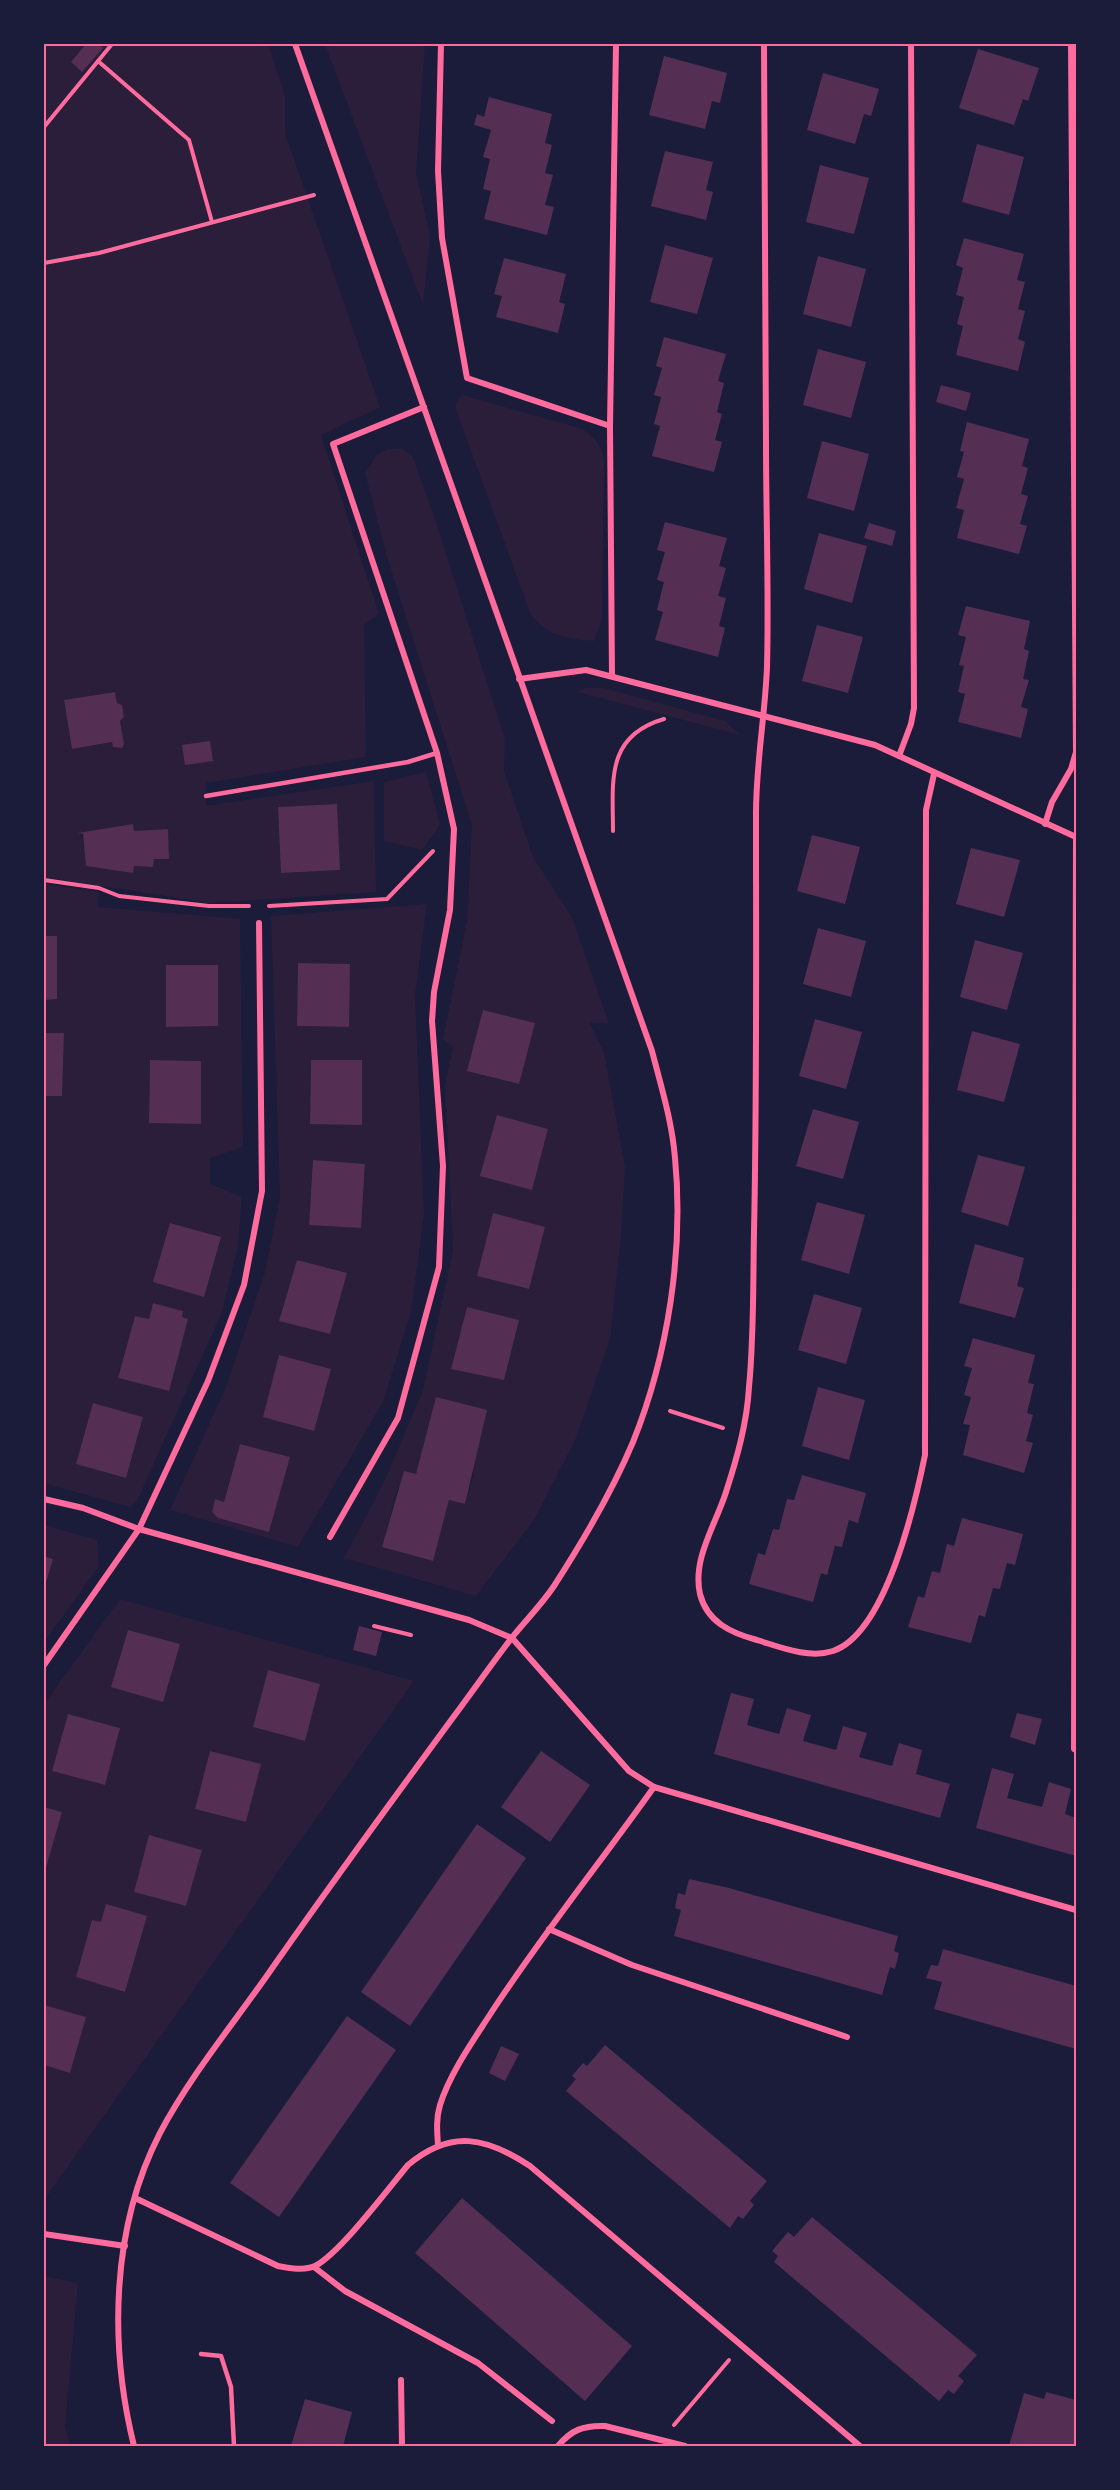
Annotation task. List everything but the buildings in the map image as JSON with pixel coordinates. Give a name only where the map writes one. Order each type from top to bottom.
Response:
[{"type":"street","points":[[134,2446],[124,2406],[118,2361],[118,2321],[125,2246],[135,2198],[161,2132],[184,2093],[374,1826],[512,1638],[552,1589],[616,1478],[632,1443],[659,1358],[668,1311],[678,1209],[675,1156],[666,1104],[652,1051],[295,44]]},
{"type":"street","points":[[441,44],[438,171],[442,238],[467,378],[610,426]]},
{"type":"street","points":[[612,676],[610,426],[616,44]]},
{"type":"street","points":[[764,44],[767,664],[756,781],[756,1156],[750,1388],[740,1444],[724,1498],[702,1554],[698,1580],[702,1602],[709,1613],[727,1629],[738,1635],[803,1653],[829,1653],[858,1635],[884,1589],[911,1520],[925,1455],[926,810],[934,774]]},
{"type":"street","points":[[898,756],[911,724],[914,708],[911,44]]},
{"type":"street","points":[[1044,824],[1056,794],[1068,776],[1076,752],[1071,44]]},
{"type":"street","points":[[330,1538],[398,1418],[439,1267],[443,1166],[432,1021],[434,992],[450,910],[454,829],[436,753],[333,444],[424,407]]},
{"type":"street","points":[[519,679],[586,670],[875,745],[934,774],[1076,837],[1075,1749]]},
{"type":"street","points":[[44,1665],[140,1529],[208,1381],[246,1275],[262,1191],[259,923]]},
{"type":"street","points":[[44,1499],[83,1508],[140,1529],[469,1620],[512,1638],[629,1771],[654,1787],[1077,1910]]},
{"type":"street","points":[[438,2145],[437,2124],[446,2090],[482,2028],[549,1929],[654,1787]]},
{"type":"street","points":[[549,1929],[632,1965],[847,2037]]},
{"type":"street","points":[[135,2198],[278,2266],[295,2269],[314,2267],[333,2252],[408,2165],[438,2145],[467,2141],[493,2144],[530,2166],[860,2446]]},
{"type":"street","points":[[44,2234],[125,2246]]},
{"type":"street","points":[[314,2267],[345,2291],[478,2363],[552,2421]]},
{"type":"street","points":[[402,2380],[402,2446]]},
{"type":"street","points":[[558,2446],[579,2428],[592,2425],[605,2426],[685,2446]]},
{"type":"lane","points":[[206,796],[408,762],[436,753]]},
{"type":"lane","points":[[201,2354],[221,2356],[231,2387],[234,2446]]},
{"type":"path","points":[[44,128],[112,44]]},
{"type":"path","points":[[98,61],[189,140],[212,222]]},
{"type":"path","points":[[44,263],[99,253],[314,195]]},
{"type":"path","points":[[613,831],[612,783],[618,754],[639,732],[664,719]]},
{"type":"path","points":[[44,880],[99,888],[119,896],[209,906],[259,907],[387,900],[454,829]]},
{"type":"path","points":[[670,1411],[734,1432]]},
{"type":"path","points":[[374,1626],[411,1635]]},
{"type":"path","points":[[662,2439],[730,2358]]},
{"type":"shaded area","points":[[44,44],[268,44],[285,96],[285,133],[380,407],[321,435],[379,614],[364,624],[366,757],[206,783],[206,806],[374,781],[376,892],[210,903],[44,877]],"holes":[[[115,692],[117,703],[122,705],[124,717],[120,721],[124,744],[122,748],[113,747],[112,742],[72,749],[64,700]],[[336,804],[340,870],[282,873],[278,807]],[[133,824],[134,831],[166,829],[167,824],[169,859],[154,859],[153,867],[134,866],[132,873],[86,866],[86,852],[80,833]]]},
{"type":"shaded area","points":[[325,44],[425,44],[416,173],[430,236],[423,305]]},
{"type":"shaded area","points":[[462,395],[583,429],[599,445],[604,459],[602,619],[594,641],[575,639],[551,632],[531,615],[456,410],[456,402]]},
{"type":"shaded area","points":[[388,449],[402,449],[412,455],[435,519],[505,739],[504,771],[533,857],[572,917],[609,1024],[589,1022],[604,1052],[625,1167],[621,1237],[610,1339],[576,1438],[534,1520],[476,1596],[344,1558],[385,1480],[423,1390],[453,1250],[445,1085],[453,1047],[443,1039],[467,921],[472,825],[387,557],[365,473],[377,455]],"holes":[[[534,1023],[518,1084],[468,1071]],[[497,1115],[548,1129],[532,1189]],[[493,1213],[545,1228],[528,1289],[477,1276]],[[467,1307],[519,1320],[504,1380],[451,1368]],[[428,1428],[474,1473],[465,1504],[449,1500],[433,1561],[382,1547],[398,1487],[416,1474]]]},
{"type":"shaded area","points":[[586,688],[604,688],[725,721],[740,735],[578,692]]},
{"type":"shaded area","points":[[426,772],[440,825],[422,850],[384,841],[384,782]]},
{"type":"shaded area","points":[[44,884],[99,892],[98,907],[240,919],[243,1147],[210,1158],[210,1184],[242,1197],[238,1246],[222,1312],[137,1501],[130,1507],[44,1483],[44,1096],[62,1096],[64,1034],[44,1033],[44,1000],[57,999],[57,937],[44,936]],"holes":[[[166,965],[218,965],[218,1026],[166,1027]],[[150,1060],[201,1061],[201,1124],[149,1123]],[[171,1223],[221,1237],[204,1296],[154,1282]],[[154,1303],[183,1311],[182,1317],[188,1319],[168,1391],[118,1378],[135,1316],[149,1319]],[[93,1403],[143,1417],[126,1478],[76,1464]]]},
{"type":"shaded area","points":[[427,904],[415,995],[424,1215],[411,1312],[383,1402],[298,1547],[170,1510],[226,1387],[265,1272],[280,1197],[271,916]],"holes":[[[298,963],[349,964],[349,1027],[297,1026]],[[311,1060],[362,1061],[361,1124],[310,1124]],[[313,1160],[365,1164],[361,1228],[309,1224]],[[297,1260],[347,1274],[330,1334],[279,1321]],[[240,1444],[290,1457],[269,1532],[218,1518],[212,1512],[215,1499],[224,1502]]]},
{"type":"shaded area","points":[[44,1525],[97,1540],[99,1566],[44,1642],[44,1592],[53,1559],[44,1556]]},
{"type":"shaded area","points":[[120,1599],[414,1681],[44,2200],[44,2065],[70,2073],[85,2017],[44,2005],[44,1868],[46,1868],[62,1812],[44,1807],[44,1704]],"holes":[[[128,1630],[180,1645],[112,1687]],[[268,1670],[320,1684],[305,1741],[253,1727]],[[68,1714],[120,1728],[105,1785],[52,1771]],[[210,1751],[260,1764],[246,1822],[195,1809]],[[149,1835],[202,1850],[186,1906],[134,1892]],[[106,1905],[147,1916],[125,1992],[76,1977],[92,1920],[101,1922]]]},
{"type":"shaded area","points":[[44,2276],[78,2283],[65,2427],[71,2446],[44,2446]]}]
